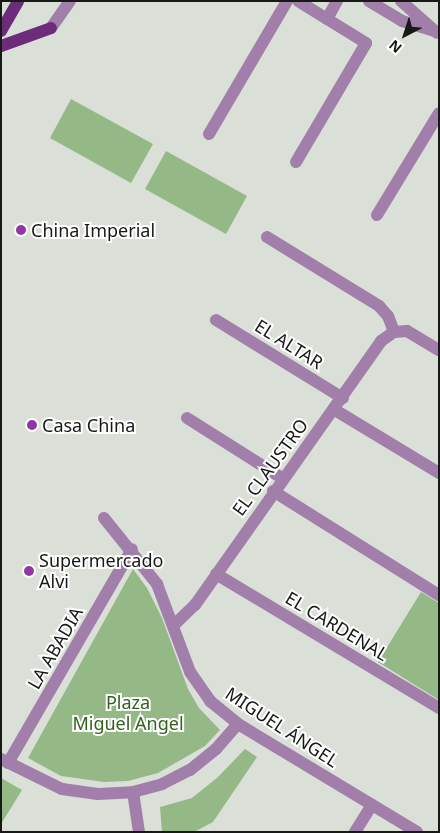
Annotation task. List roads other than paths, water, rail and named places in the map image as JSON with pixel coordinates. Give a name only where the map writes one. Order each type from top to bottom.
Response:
[{"type":"main road","points":[[1,31],[18,1]]},
{"type":"main road","points":[[1,46],[51,28]]},
{"type":"street","points":[[51,28],[70,1]]},
{"type":"street","points":[[208,134],[287,1]]},
{"type":"street","points":[[296,162],[366,43],[298,1]]},
{"type":"street","points":[[327,19],[337,1]]},
{"type":"street","points":[[369,1],[402,22],[436,32]]},
{"type":"street","points":[[401,1],[436,32]]},
{"type":"street","points":[[378,215],[439,113]]},
{"type":"street","points":[[267,237],[379,306],[388,316],[394,332],[407,331],[439,350]]},
{"type":"street","name":"EL ALTAR","points":[[216,320],[343,398]]},
{"type":"street","name":"EL CLAUSTRO","points":[[175,624],[190,611],[282,478],[335,410],[381,341],[394,332]]},
{"type":"street","points":[[335,410],[439,473]]},
{"type":"street","points":[[187,418],[282,478]]},
{"type":"street","points":[[273,491],[439,595]]},
{"type":"street","name":"MIGUEL ÁNGEL","points":[[104,518],[132,549],[157,584],[175,624],[196,682],[210,701],[238,724],[417,832]]},
{"type":"street","name":"LA ABADIA","points":[[5,761],[132,549]]},
{"type":"street","name":"EL CARDENAL","points":[[216,574],[439,708]]},
{"type":"street","points":[[5,761],[62,789],[98,794],[133,792],[162,784],[190,770],[216,749],[238,724]]},
{"type":"street","points":[[133,792],[139,832]]},
{"type":"street","points":[[356,832],[372,805]]},
{"type":"place","name":"China Imperial","points":[[21,230]]},
{"type":"place","name":"Casa China","points":[[32,425]]},
{"type":"place","name":"Supermercado Alvi","points":[[29,571]]},
{"type":"park label","name":"Plaza Miguel Angel","points":[[128,713]]}]
